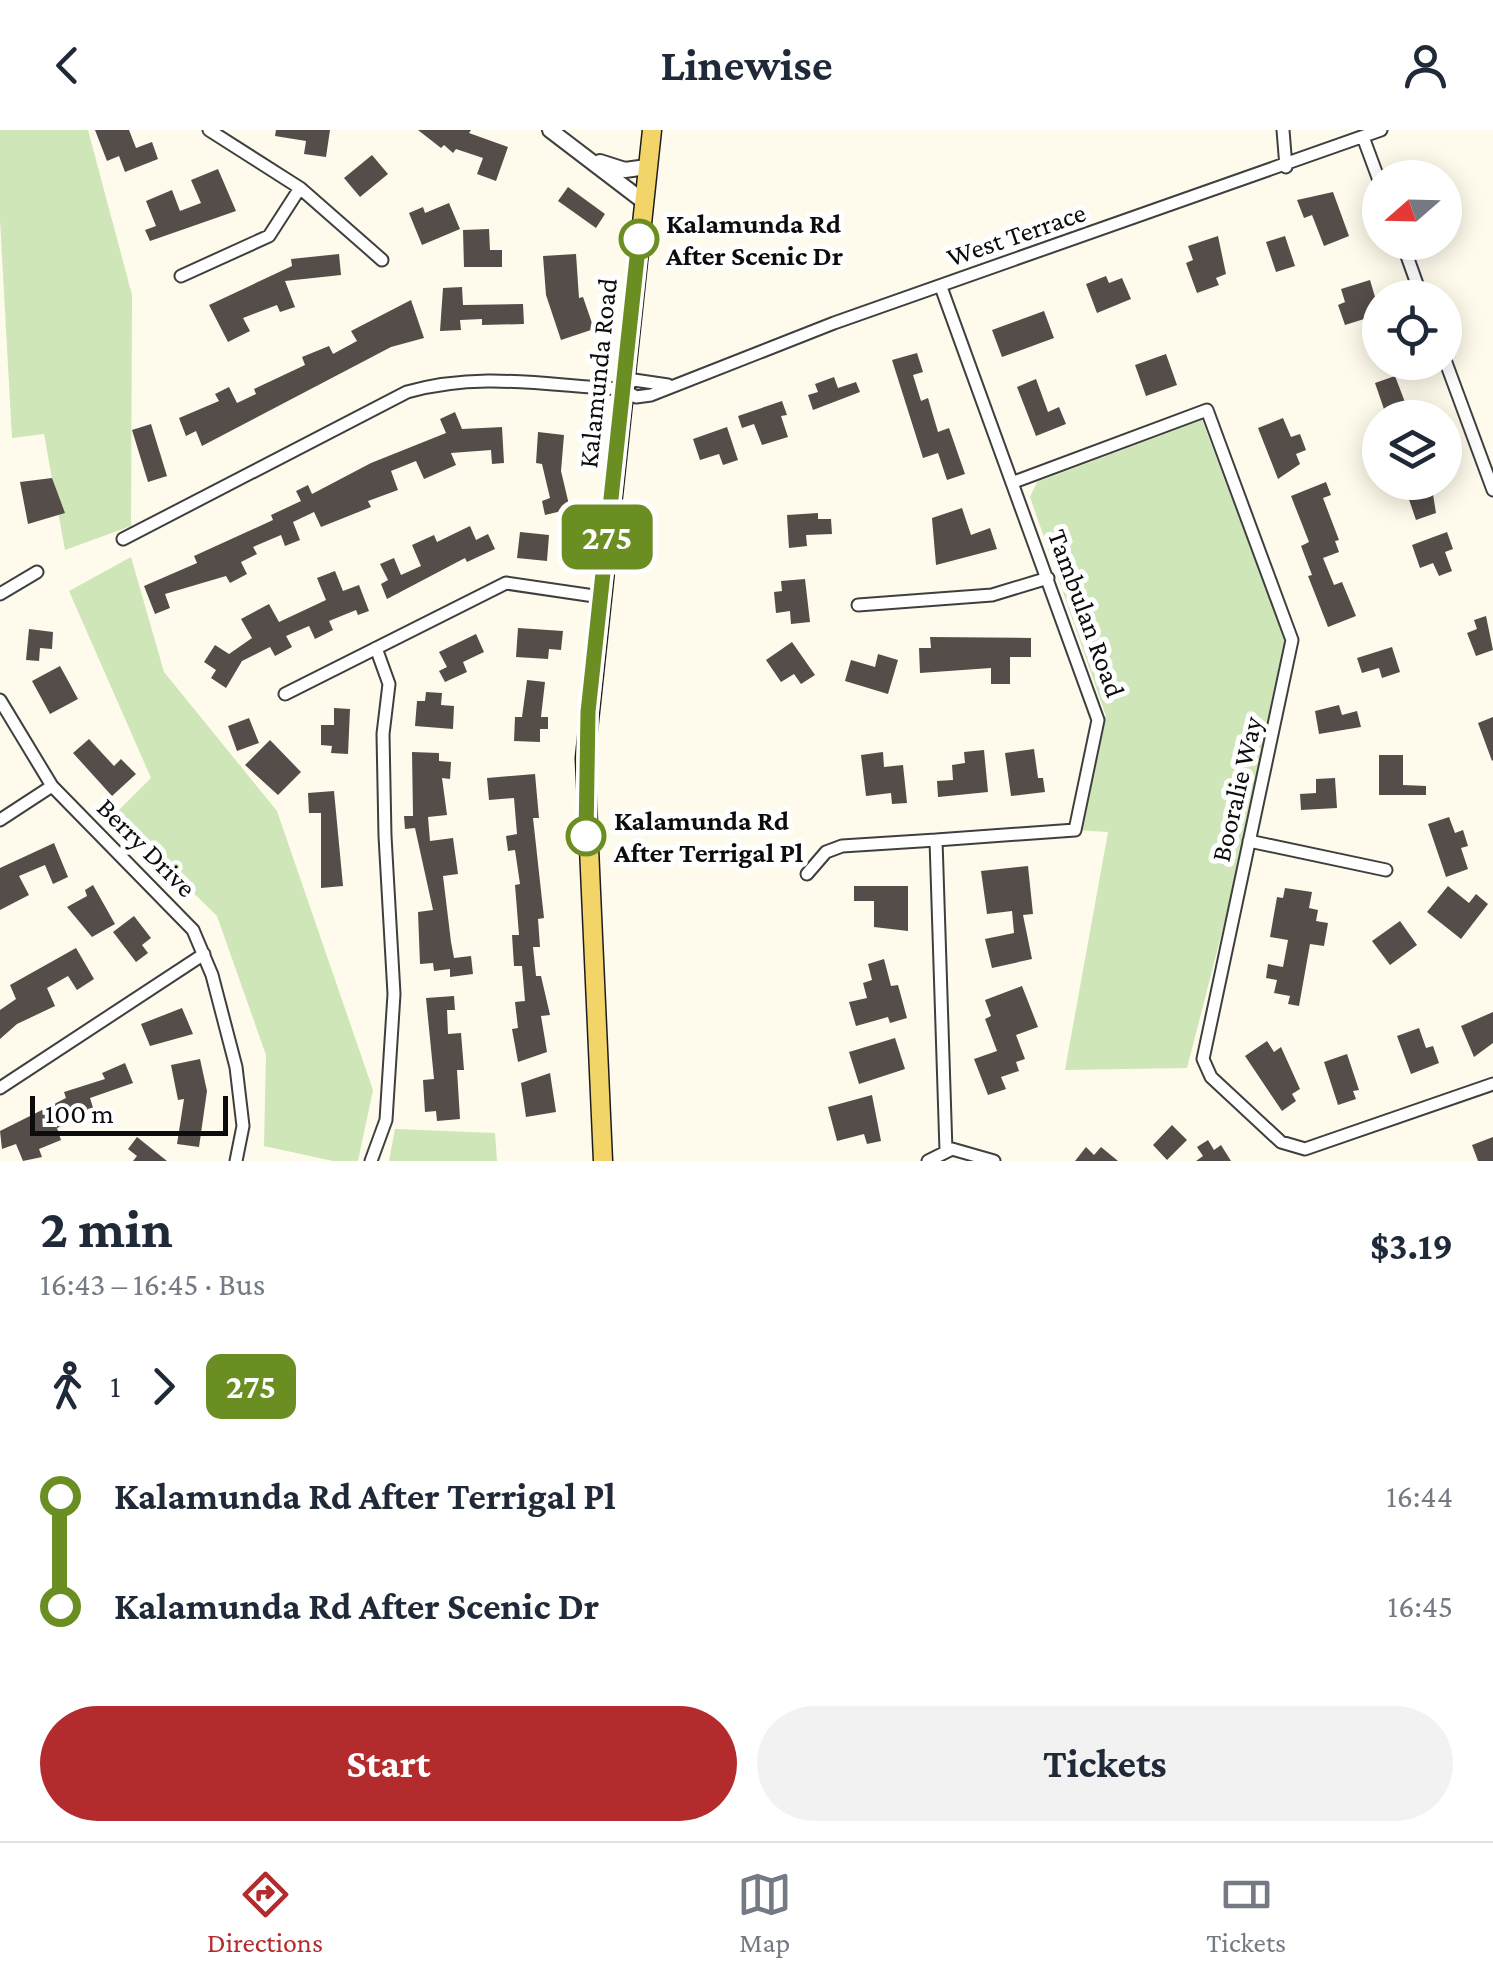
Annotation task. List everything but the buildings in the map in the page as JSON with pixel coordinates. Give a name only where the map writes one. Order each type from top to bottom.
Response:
[{"type":"main road","name":"Kalamunda Road","points":[[603,1161],[584,807],[588,712],[652,130]]},
{"type":"street","points":[[209,130],[300,188],[382,260]]},
{"type":"street","points":[[550,130],[643,200]]},
{"type":"street","points":[[1283,130],[1286,167]]},
{"type":"street","name":"West Terrace","points":[[123,540],[407,392],[486,378],[623,389],[634,380],[668,385],[1381,130]]},
{"type":"street","points":[[1363,137],[1372,160]]},
{"type":"street","points":[[586,155],[625,170],[647,167]]},
{"type":"street","points":[[181,276],[268,236],[300,188]]},
{"type":"street","name":"Tambulan Road","points":[[807,874],[826,852],[842,846],[1075,830],[1098,720],[940,287]]},
{"type":"street","points":[[1452,380],[1493,490]]},
{"type":"street","name":"Booralie Way","points":[[1014,482],[1207,410],[1292,640],[1203,1059],[1211,1077],[1281,1142],[1305,1149],[1493,1084]]},
{"type":"street","points":[[0,594],[37,572]]},
{"type":"street","points":[[858,606],[992,595],[1048,578]]},
{"type":"street","points":[[285,694],[506,583],[601,598]]},
{"type":"street","points":[[371,1161],[386,1120],[394,994],[383,734],[389,684],[376,648]]},
{"type":"street","name":"Berry Drive","points":[[0,700],[52,786],[194,930],[236,1067],[244,1126],[236,1161]]},
{"type":"street","points":[[0,820],[52,786]]},
{"type":"street","points":[[936,840],[946,1151]]},
{"type":"street","points":[[1249,842],[1386,870]]},
{"type":"street","points":[[0,1088],[204,954]]},
{"type":"street","points":[[928,1161],[946,1151],[969,1151],[994,1161]]},
{"type":"green space","points":[[0,130],[88,130],[132,295],[131,526],[65,550],[44,434],[12,438],[0,220]]},
{"type":"green space","points":[[1202,420],[1285,640],[1281,703],[1187,1068],[1065,1070],[1108,832],[1075,830],[1098,720],[1106,716],[1030,497],[1037,482]]},
{"type":"green space","points":[[131,557],[164,672],[277,811],[373,1090],[358,1161],[333,1161],[264,1146],[266,1055],[217,916],[114,815],[151,778],[69,591]]},
{"type":"green space","points":[[395,1129],[495,1133],[497,1161],[389,1161]]},
{"type":"bus line","name":"275","points":[[586,836],[588,712],[639,239]]},
{"type":"place","name":"Kalamunda Rd After Scenic Dr","points":[[639,239]]},
{"type":"place","name":"Kalamunda Rd After Terrigal Pl","points":[[586,836]]}]
